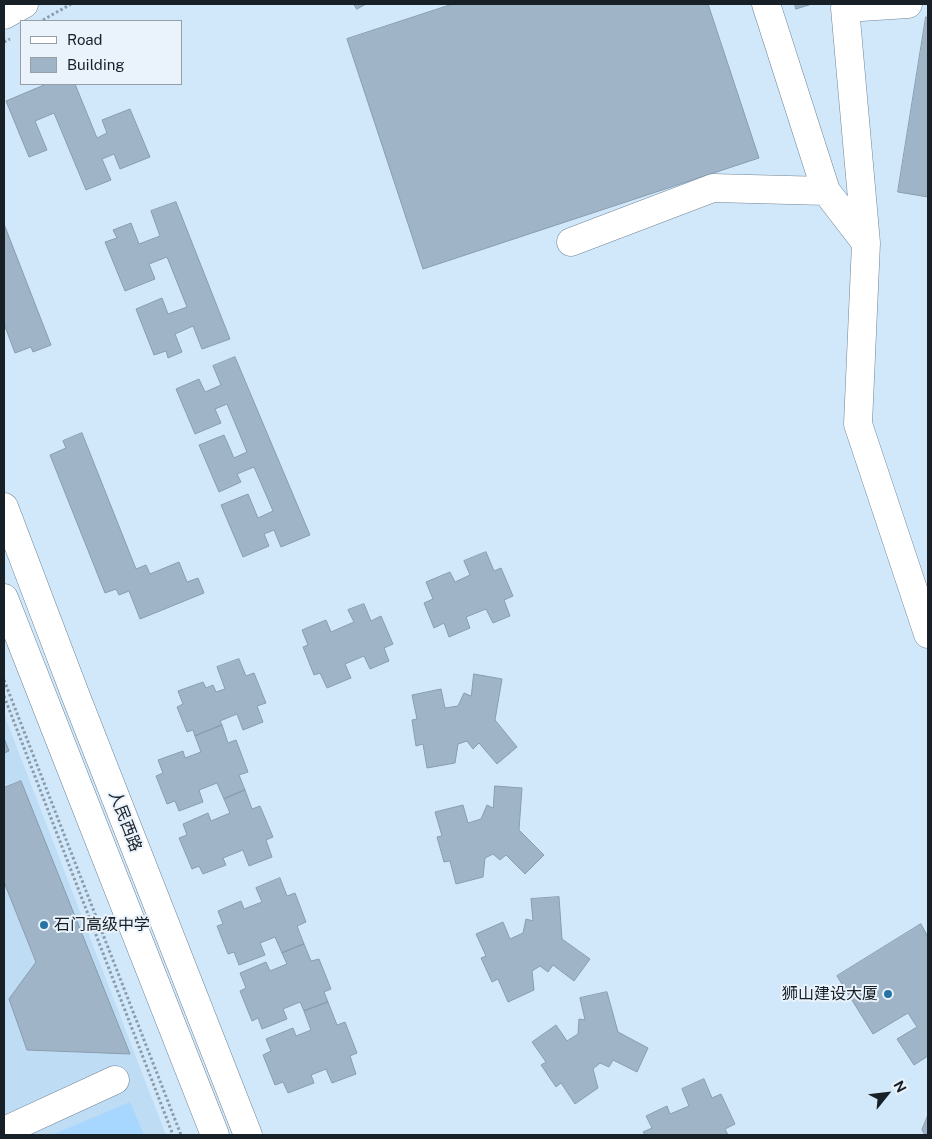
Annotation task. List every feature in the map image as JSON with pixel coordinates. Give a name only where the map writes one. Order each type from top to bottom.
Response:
[{"type":"street","points":[[4,15],[24,4]]},
{"type":"street","points":[[766,4],[826,191],[866,242]]},
{"type":"street","points":[[908,4],[845,8],[866,242],[858,424],[928,634]]},
{"type":"street","points":[[571,242],[713,188],[826,191]]},
{"type":"street","name":"人民西路","points":[[4,506],[75,694],[248,1135]]},
{"type":"street","points":[[4,598],[215,1135]]},
{"type":"street","points":[[4,1131],[116,1080]]},
{"type":"path","points":[[42,20],[70,4]]},
{"type":"path","points":[[4,680],[181,1135]]},
{"type":"path","points":[[4,696],[173,1135]]},
{"type":"shaded area","name":"石门高级中学","points":[[4,714],[166,1135],[4,1135]]},
{"type":"shaded area","points":[[130,1102],[144,1135],[54,1135],[54,1134]]},
{"type":"building","points":[[354,4],[366,4],[357,9]]},
{"type":"building","points":[[453,4],[708,4],[759,158],[423,269],[347,39]]},
{"type":"building","points":[[795,4],[812,4],[796,9]]},
{"type":"building","points":[[926,17],[928,18],[928,197],[898,192]]},
{"type":"building","points":[[44,85],[75,85],[97,138],[107,133],[102,120],[130,109],[150,157],[120,169],[114,154],[102,159],[111,180],[86,190],[54,113],[35,121],[47,150],[29,157],[6,101]]},
{"type":"building","points":[[176,202],[230,339],[202,349],[193,326],[175,334],[182,352],[168,358],[166,351],[154,355],[136,309],[162,298],[168,314],[187,307],[167,257],[149,264],[155,279],[125,291],[105,242],[117,238],[113,230],[131,223],[139,244],[160,236],[151,211]]},
{"type":"building","points":[[4,224],[51,345],[33,352],[31,347],[15,353],[4,324]]},
{"type":"building","points":[[235,357],[310,535],[281,547],[274,530],[264,534],[269,546],[243,557],[221,505],[248,494],[258,518],[273,511],[254,467],[237,474],[241,482],[219,492],[199,445],[224,435],[234,458],[247,452],[227,404],[215,409],[221,423],[195,434],[176,389],[199,379],[205,392],[221,385],[213,366]]},
{"type":"building","points":[[82,433],[136,569],[146,565],[150,574],[179,562],[187,582],[198,578],[204,593],[140,619],[129,591],[119,595],[116,589],[105,593],[50,455],[66,448],[63,441]]},
{"type":"building","points":[[486,552],[494,571],[501,568],[513,596],[504,600],[510,616],[493,623],[486,609],[466,617],[470,628],[449,637],[444,623],[434,628],[424,603],[433,599],[426,582],[450,572],[455,582],[470,575],[464,561]]},
{"type":"building","points":[[364,604],[371,621],[381,616],[393,644],[384,648],[389,661],[370,669],[364,656],[345,664],[351,678],[327,688],[320,673],[314,675],[303,647],[308,645],[302,630],[326,620],[331,632],[354,622],[348,610]]},
{"type":"building","points":[[239,659],[246,676],[254,673],[266,703],[257,706],[263,722],[243,730],[237,714],[220,721],[222,725],[195,736],[193,730],[187,732],[177,707],[183,704],[178,691],[203,682],[206,688],[213,685],[216,692],[225,689],[217,667]]},
{"type":"building","points":[[474,674],[502,679],[495,720],[517,747],[497,764],[479,743],[473,749],[467,741],[458,744],[455,763],[427,768],[423,744],[416,746],[412,720],[417,719],[412,695],[441,689],[445,708],[458,706],[464,693],[471,696]]},
{"type":"building","points":[[222,725],[228,743],[236,740],[248,772],[239,775],[245,790],[224,799],[217,783],[199,790],[203,802],[179,811],[175,801],[167,804],[156,776],[163,773],[158,760],[183,751],[185,758],[201,752],[195,736]]},
{"type":"building","points":[[4,738],[9,751],[4,753]]},
{"type":"building","points":[[21,781],[130,1054],[27,1050],[9,999],[36,962],[4,882],[4,788]]},
{"type":"building","points":[[495,786],[522,788],[519,830],[544,855],[525,874],[506,855],[500,860],[493,854],[485,858],[483,877],[456,884],[450,861],[444,862],[437,837],[442,836],[435,812],[463,805],[468,823],[481,819],[487,805],[493,808]]},
{"type":"building","points":[[245,790],[252,809],[260,806],[273,837],[266,840],[272,857],[249,866],[243,850],[223,858],[226,865],[203,874],[199,866],[192,869],[179,838],[187,835],[183,824],[208,813],[211,821],[230,813],[224,799]]},
{"type":"building","points":[[280,878],[287,896],[295,893],[306,922],[297,926],[304,944],[282,953],[275,937],[260,943],[265,955],[239,965],[234,952],[228,954],[217,926],[223,924],[218,911],[241,901],[244,909],[262,902],[256,888]]},
{"type":"building","points":[[559,897],[562,939],[590,959],[574,981],[553,965],[548,972],[540,966],[532,971],[534,990],[508,1002],[498,979],[492,982],[481,958],[486,956],[476,934],[503,922],[510,939],[523,933],[526,919],[533,921],[531,899]]},
{"type":"building","name":"狮山建设大厦","points":[[921,924],[928,937],[928,1056],[914,1065],[897,1039],[917,1027],[908,1013],[873,1034],[837,976]]},
{"type":"building","points":[[304,944],[311,961],[319,959],[331,989],[324,992],[328,1002],[304,1011],[300,1002],[283,1009],[287,1019],[262,1029],[258,1018],[252,1021],[240,991],[246,988],[240,973],[266,962],[270,971],[287,964],[282,953]]},
{"type":"building","points":[[607,992],[618,1032],[648,1048],[637,1072],[613,1060],[609,1067],[600,1063],[593,1069],[598,1088],[575,1104],[561,1083],[556,1087],[541,1065],[546,1062],[532,1042],[556,1025],[567,1041],[578,1034],[579,1019],[585,1020],[580,998]]},
{"type":"building","points":[[328,1002],[337,1025],[345,1022],[357,1053],[350,1056],[356,1074],[332,1083],[326,1069],[311,1075],[314,1083],[288,1093],[283,1082],[275,1085],[263,1055],[271,1051],[266,1039],[293,1028],[296,1036],[311,1030],[304,1011]]},
{"type":"building","points":[[704,1079],[712,1098],[721,1094],[735,1124],[725,1129],[728,1135],[645,1135],[643,1132],[652,1128],[646,1116],[667,1106],[670,1114],[689,1106],[682,1089]]},
{"type":"building","points":[[928,1115],[928,1135],[925,1135],[922,1130]]},
{"type":"place","name":"石门高级中学","points":[[44,925]]},
{"type":"place","name":"狮山建设大厦","points":[[888,994]]}]
